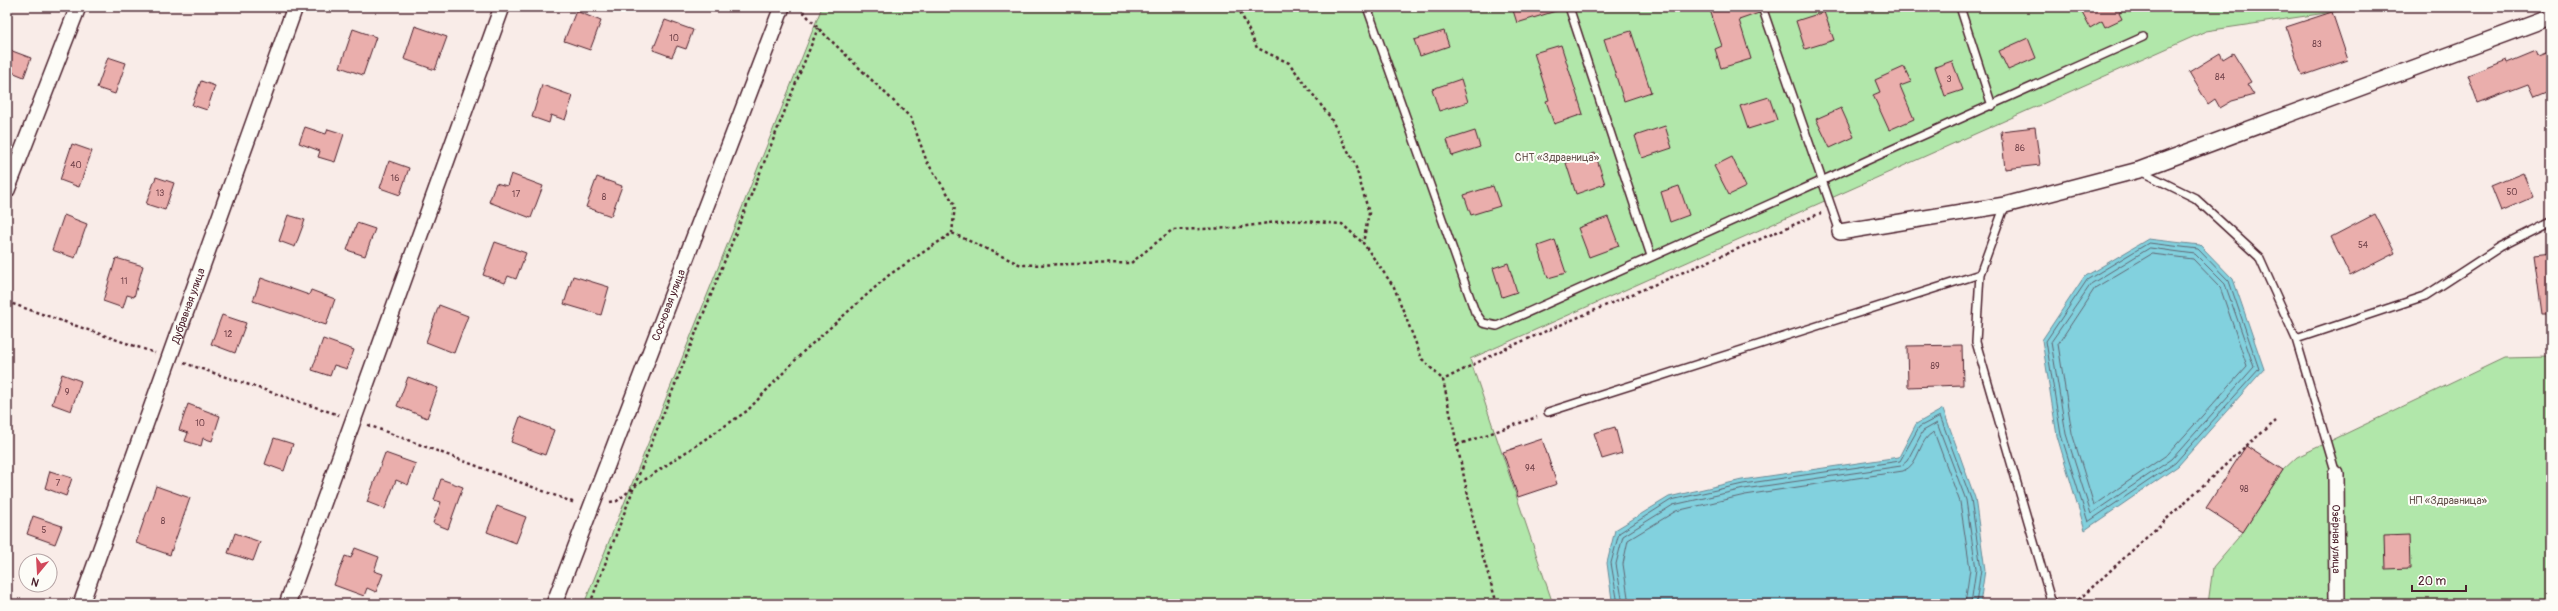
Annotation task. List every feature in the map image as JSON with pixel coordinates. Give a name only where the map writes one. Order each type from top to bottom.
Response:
[{"type":"street","points":[[7,190],[78,7]]},
{"type":"street","name":"Дубравная улица","points":[[81,604],[295,7]]},
{"type":"street","points":[[287,604],[502,7]]},
{"type":"street","name":"Сосновая улица","points":[[554,604],[589,508],[782,7]]},
{"type":"street","points":[[1840,232],[2005,205],[2139,170],[2551,17]]},
{"type":"street","name":"Озёрная улица","points":[[2336,474],[2337,604]]},
{"type":"lane","points":[[1367,7],[1475,312],[1483,323],[1497,326],[1651,256],[1992,106],[2143,37]]},
{"type":"lane","points":[[1569,7],[1651,256]]},
{"type":"lane","points":[[1762,7],[1840,232]]},
{"type":"lane","points":[[1960,7],[1992,106]]},
{"type":"lane","points":[[2139,170],[2195,198],[2259,257],[2296,339],[2336,474]]},
{"type":"lane","points":[[2005,205],[1980,274],[1976,342],[2052,604]]},
{"type":"lane","points":[[2296,339],[2426,296],[2500,247],[2551,221]]},
{"type":"lane","points":[[1548,412],[1980,274]]},
{"type":"path","points":[[799,7],[818,28],[911,118],[927,162],[955,205],[952,233]]},
{"type":"path","points":[[1238,7],[1257,48],[1289,63],[1330,117],[1355,164],[1369,213],[1363,243]]},
{"type":"path","points":[[590,604],[634,487],[818,28]]},
{"type":"path","points":[[1443,380],[1502,350],[1831,208]]},
{"type":"path","points":[[952,233],[1021,265],[1131,263],[1172,230],[1233,228],[1290,220],[1342,224],[1363,243],[1394,287],[1422,359],[1443,380],[1477,537],[1497,604]]},
{"type":"path","points":[[7,302],[354,420],[589,508],[617,501],[634,487],[747,411],[804,351],[888,275],[952,233]]},
{"type":"path","points":[[1457,445],[1548,412]]},
{"type":"path","points":[[2074,604],[2233,460],[2246,446],[2276,421]]},
{"type":"green space","name":"СНТ «Здравница»","points":[[822,7],[2366,7],[2206,31],[1470,359],[1553,604],[584,604]]},
{"type":"green space","name":"НП «Здравница»","points":[[2551,357],[2551,604],[2208,604],[2213,567],[2243,532],[2283,470],[2297,457],[2504,358]]},
{"type":"water","points":[[2148,239],[2200,245],[2233,279],[2264,369],[2178,466],[2085,530],[2057,436],[2042,340],[2084,277]]},
{"type":"water","points":[[1943,409],[1975,498],[1985,570],[1980,604],[1615,604],[1612,600],[1607,563],[1615,530],[1669,497],[1742,480],[1899,457],[1916,424]]},
{"type":"building","points":[[1512,7],[1559,7],[1559,10],[1517,23]]},
{"type":"building","points":[[1709,7],[1757,7],[1759,13],[1739,20],[1751,59],[1721,68],[1715,49],[1722,46]]},
{"type":"building","points":[[2079,7],[2130,7],[2119,13],[2122,19],[2105,27],[2102,21],[2090,28]]},
{"type":"building","points":[[576,11],[601,21],[590,50],[564,41]]},
{"type":"building","points":[[1824,12],[1834,40],[1805,49],[1796,21]]},
{"type":"building","points":[[2332,12],[2348,60],[2302,76],[2286,27]]},
{"type":"building","points":[[665,20],[693,30],[686,49],[677,46],[672,57],[653,50]]},
{"type":"building","points":[[415,26],[447,37],[435,70],[404,59]]},
{"type":"building","points":[[353,29],[376,37],[363,75],[340,67]]},
{"type":"building","points":[[1444,31],[1449,46],[1420,56],[1414,40]]},
{"type":"building","points":[[1631,31],[1651,92],[1624,101],[1604,39]]},
{"type":"building","points":[[2028,38],[2036,58],[2008,70],[1999,51]]},
{"type":"building","points":[[1561,45],[1583,114],[1554,124],[1546,101],[1549,100],[1534,53]]},
{"type":"building","points":[[7,49],[31,58],[24,77],[7,70]]},
{"type":"building","points":[[2536,51],[2538,56],[2551,51],[2551,90],[2534,97],[2528,84],[2478,103],[2468,75],[2506,60],[2507,63]]},
{"type":"building","points":[[2220,53],[2223,59],[2233,53],[2251,82],[2247,84],[2254,95],[2232,101],[2220,108],[2215,99],[2208,104],[2189,72]]},
{"type":"building","points":[[108,57],[126,63],[115,94],[97,88]]},
{"type":"building","points":[[1952,61],[1963,90],[1945,96],[1935,67]]},
{"type":"building","points":[[1904,67],[1911,82],[1900,86],[1914,119],[1889,130],[1873,95],[1880,92],[1875,80]]},
{"type":"building","points":[[1461,79],[1468,102],[1439,111],[1432,89]]},
{"type":"building","points":[[201,81],[215,86],[207,110],[192,105]]},
{"type":"building","points":[[542,85],[573,96],[565,120],[551,115],[549,123],[532,117]]},
{"type":"building","points":[[1769,97],[1777,120],[1748,129],[1740,106]]},
{"type":"building","points":[[1841,108],[1854,137],[1830,148],[1816,119]]},
{"type":"building","points":[[1665,126],[1672,148],[1642,158],[1635,136]]},
{"type":"building","points":[[305,127],[326,134],[328,129],[344,134],[335,162],[318,157],[320,151],[299,143]]},
{"type":"building","points":[[2035,127],[2040,165],[2005,169],[2001,131]]},
{"type":"building","points":[[1475,131],[1480,147],[1452,156],[1447,140]]},
{"type":"building","points":[[72,144],[92,151],[79,187],[60,180]]},
{"type":"building","points":[[1595,153],[1605,184],[1576,194],[1566,163]]},
{"type":"building","points":[[1732,157],[1746,187],[1729,195],[1714,166]]},
{"type":"building","points":[[389,161],[409,168],[400,195],[380,188]]},
{"type":"building","points":[[2523,173],[2533,197],[2501,211],[2491,186]]},
{"type":"building","points":[[511,174],[543,186],[531,218],[489,202],[496,183],[507,186]]},
{"type":"building","points":[[156,177],[174,183],[165,210],[146,204]]},
{"type":"building","points":[[597,177],[622,186],[611,216],[586,207]]},
{"type":"building","points":[[1493,186],[1500,206],[1471,215],[1464,195]]},
{"type":"building","points":[[1679,186],[1689,215],[1670,222],[1661,192]]},
{"type":"building","points":[[2375,214],[2395,253],[2350,276],[2331,237]]},
{"type":"building","points":[[64,215],[87,224],[75,258],[52,250]]},
{"type":"building","points":[[288,215],[305,220],[295,247],[279,241]]},
{"type":"building","points":[[1608,217],[1619,246],[1589,257],[1578,228]]},
{"type":"building","points":[[357,223],[375,229],[365,256],[347,250]]},
{"type":"building","points":[[1555,240],[1566,273],[1548,278],[1538,246]]},
{"type":"building","points":[[495,242],[526,253],[516,279],[508,276],[505,283],[483,275]]},
{"type":"building","points":[[2551,253],[2551,314],[2542,314],[2534,255]]},
{"type":"building","points":[[116,258],[143,266],[134,297],[127,295],[123,308],[103,301]]},
{"type":"building","points":[[1508,263],[1517,292],[1502,297],[1493,268]]},
{"type":"building","points":[[573,276],[609,287],[601,315],[564,304]]},
{"type":"building","points":[[261,278],[309,295],[311,290],[335,299],[326,325],[253,301]]},
{"type":"building","points":[[439,305],[468,316],[454,353],[426,342]]},
{"type":"building","points":[[222,315],[246,323],[235,353],[211,344]]},
{"type":"building","points":[[323,339],[354,350],[347,369],[334,365],[330,376],[312,370]]},
{"type":"building","points":[[1962,345],[1963,385],[1908,387],[1907,346]]},
{"type":"building","points":[[62,374],[81,381],[71,411],[52,404]]},
{"type":"building","points":[[408,377],[438,388],[427,418],[397,406]]},
{"type":"building","points":[[188,404],[220,416],[212,441],[203,438],[201,446],[185,441],[188,433],[179,430]]},
{"type":"building","points":[[520,417],[554,430],[545,455],[511,442]]},
{"type":"building","points":[[1615,427],[1622,453],[1602,459],[1594,433]]},
{"type":"building","points":[[274,438],[293,444],[284,471],[265,464]]},
{"type":"building","points":[[1542,439],[1557,484],[1518,497],[1503,452]]},
{"type":"building","points":[[2246,446],[2283,470],[2243,532],[2206,508]]},
{"type":"building","points":[[385,453],[416,464],[408,485],[396,480],[385,509],[367,502]]},
{"type":"building","points":[[50,471],[72,478],[66,496],[45,488]]},
{"type":"building","points":[[441,479],[463,487],[448,529],[433,523],[441,502],[434,500]]},
{"type":"building","points":[[156,486],[190,498],[170,555],[136,543]]},
{"type":"building","points":[[497,506],[526,517],[516,543],[487,532]]},
{"type":"building","points":[[33,516],[62,526],[55,544],[27,534]]},
{"type":"building","points":[[235,533],[260,542],[253,561],[228,553]]},
{"type":"building","points":[[2409,535],[2410,568],[2385,569],[2384,536]]},
{"type":"building","points":[[355,548],[379,557],[374,571],[383,574],[376,592],[367,588],[364,596],[334,585],[345,556],[351,558]]}]
